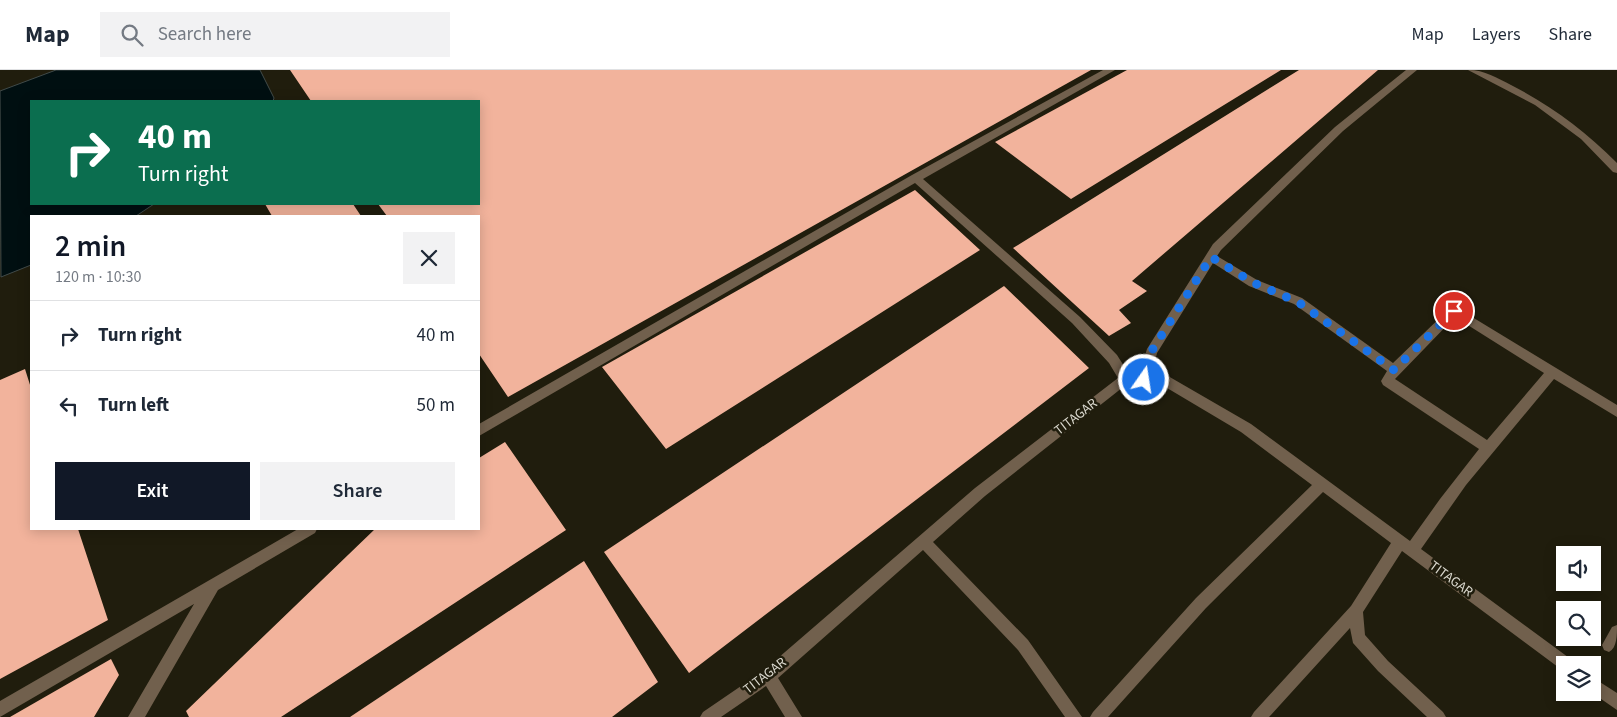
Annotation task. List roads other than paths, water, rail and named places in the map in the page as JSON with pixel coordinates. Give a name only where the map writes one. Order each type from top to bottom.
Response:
[{"type":"street","points":[[480,429],[916,178],[1110,70]]},
{"type":"street","points":[[1144,380],[1151,352],[1217,247],[1339,129],[1412,70]]},
{"type":"street","points":[[1473,70],[1538,103],[1585,137],[1617,169]]},
{"type":"street","points":[[916,178],[1076,320],[1113,359],[1125,379]]},
{"type":"street","points":[[1211,257],[1254,283],[1298,302],[1394,370]]},
{"type":"street","points":[[1487,447],[1388,381],[1394,370],[1454,311],[1617,412]]},
{"type":"street","points":[[1259,717],[1356,611],[1406,546],[1434,516],[1487,447],[1553,372]]},
{"type":"street","name":"TITAGAR","points":[[708,717],[768,676],[980,492],[1125,379],[1164,380],[1246,428],[1556,657]]},
{"type":"street","points":[[1098,717],[1201,603],[1322,484]]},
{"type":"street","points":[[0,710],[308,530]]},
{"type":"street","points":[[923,541],[1023,645],[1074,717]]},
{"type":"street","points":[[136,717],[213,586]]},
{"type":"street","points":[[1356,611],[1358,638],[1383,666],[1438,717]]},
{"type":"street","points":[[1608,645],[1617,632]]},
{"type":"street","points":[[768,676],[794,717]]},
{"type":"street","points":[[1601,690],[1617,702]]}]
